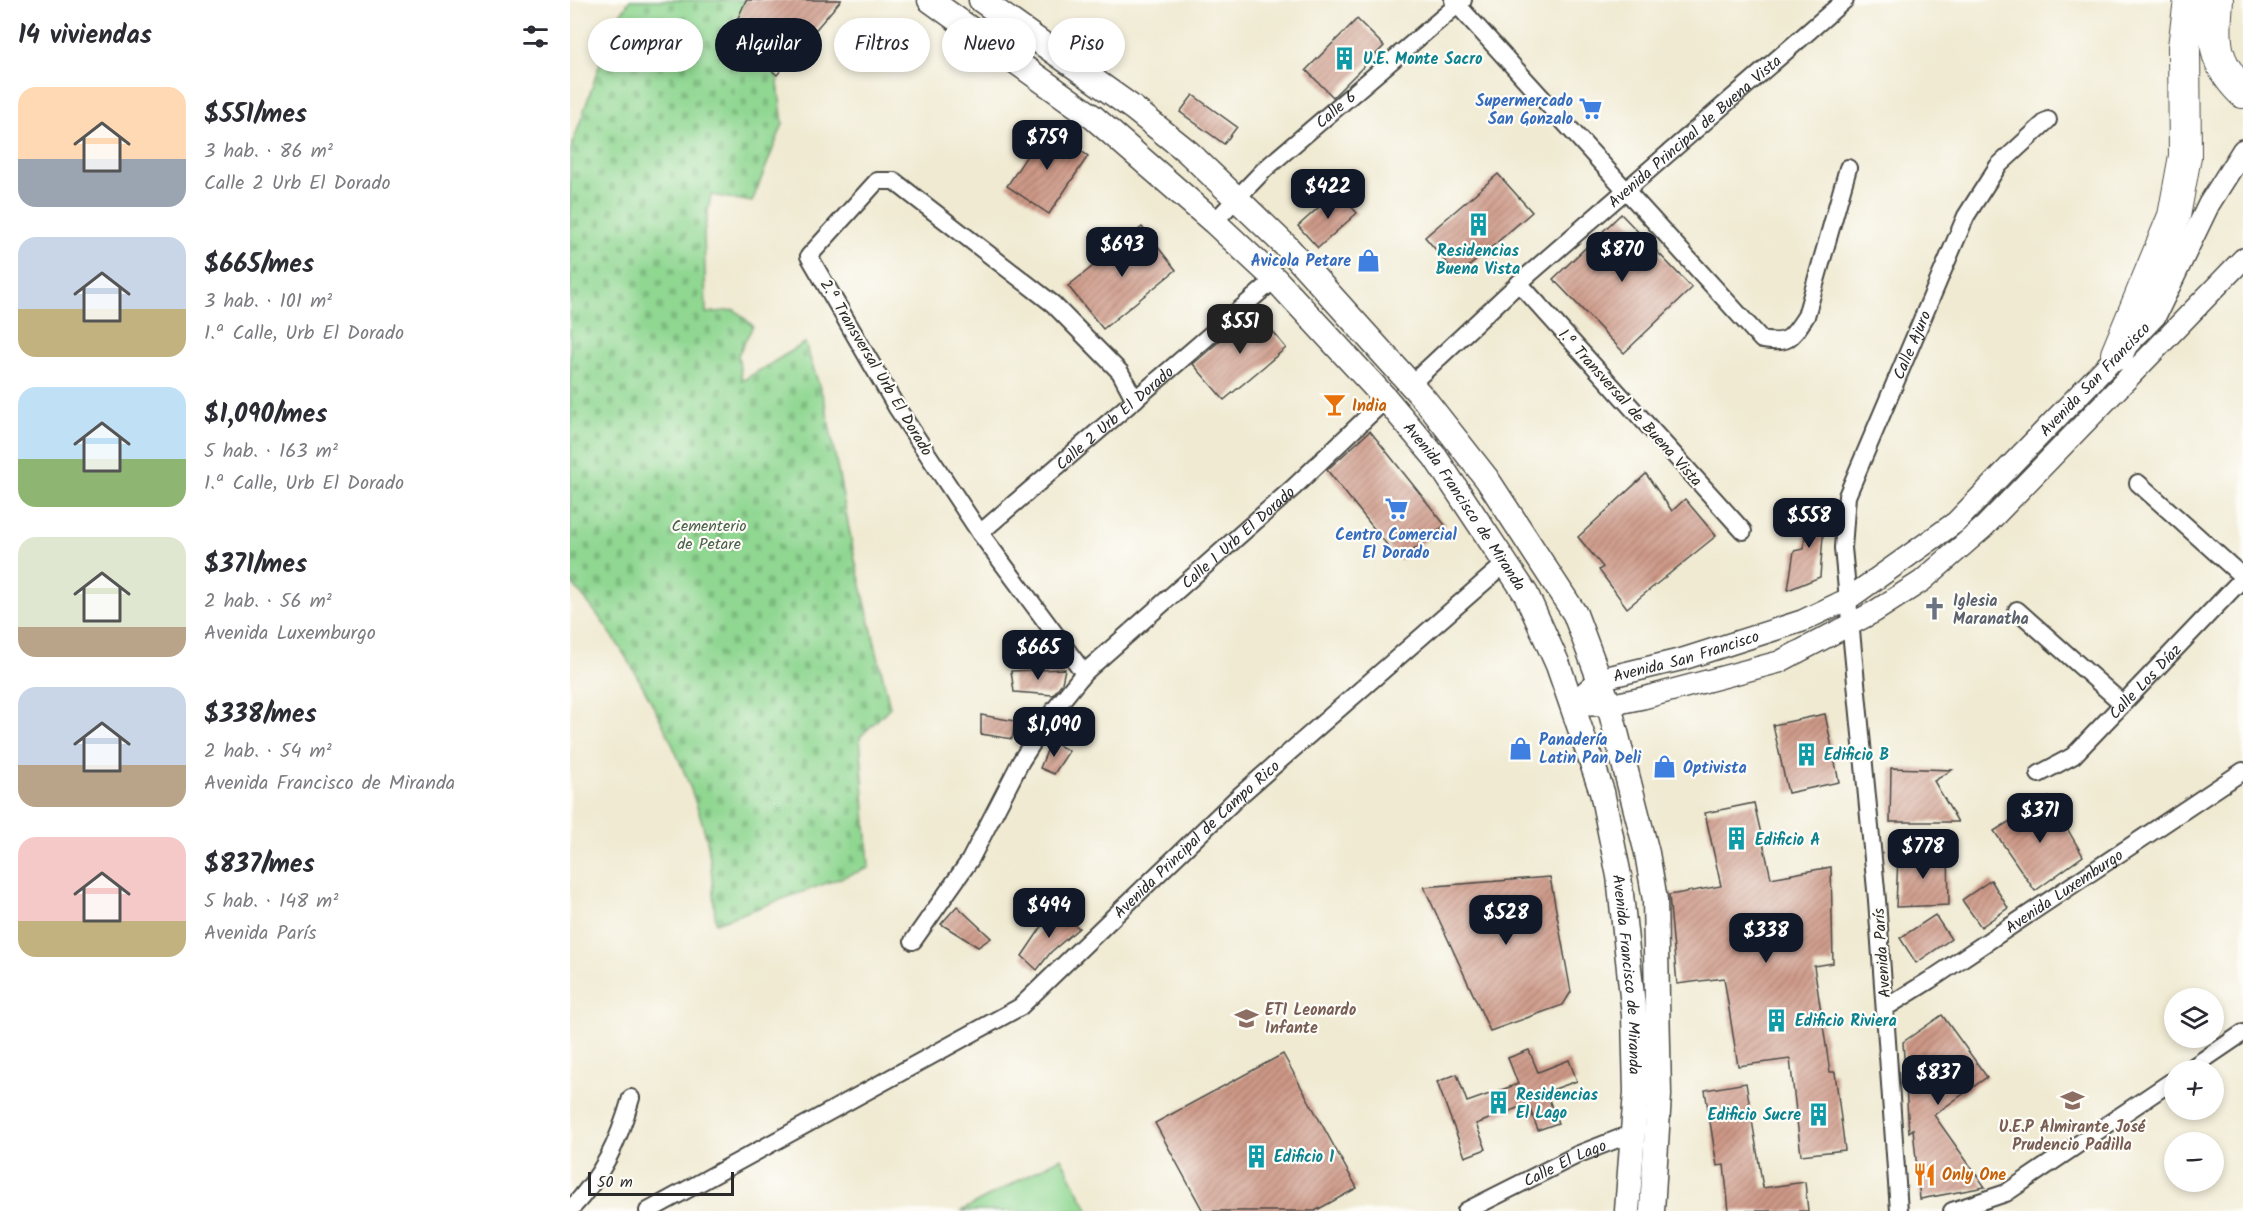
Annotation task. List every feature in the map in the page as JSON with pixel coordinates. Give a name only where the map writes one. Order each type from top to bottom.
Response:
[{"type":"highway","points":[[2117,354],[2175,216],[2185,156],[2184,47],[2190,0]]},
{"type":"highway","points":[[2217,0],[2215,38],[2234,84]]},
{"type":"main road","name":"Avenida Francisco de Miranda","points":[[930,0],[1093,117],[1214,222],[1275,279],[1386,399],[1435,457],[1507,562],[1526,594],[1558,665],[1602,792],[1619,876],[1634,1015],[1636,1092],[1627,1211]]},
{"type":"main road","name":"Avenida Francisco de Miranda","points":[[981,0],[1133,108],[1196,158],[1287,247],[1411,384],[1487,479],[1575,614],[1609,705],[1647,853],[1655,900],[1659,1095],[1652,1211]]},
{"type":"street","name":"Avenida Principal de Buena Vista","points":[[1411,384],[1519,283],[1845,0]]},
{"type":"street","name":"Calle 6","points":[[1214,222],[1265,169],[1458,2]]},
{"type":"street","points":[[1458,2],[1762,340],[1780,343],[1792,337],[1806,316],[1848,168]]},
{"type":"street","name":"Calle Ajuro","points":[[1852,624],[1843,548],[1847,496],[1966,216],[1998,166],[2048,120]]},
{"type":"street","name":"Avenida San Francisco","points":[[1571,705],[1600,679],[1637,672],[1752,639],[1802,621],[1848,598],[1956,522],[2117,354],[2134,340],[2160,308],[2209,204],[2243,150]]},
{"type":"street","name":"2.ª Transversal Urb El Dorado","points":[[1084,673],[980,533],[897,408],[809,256],[877,181],[894,181],[1053,304],[1120,372],[1135,400]]},
{"type":"street","name":"Avenida San Francisco","points":[[1571,705],[1609,705],[1779,662],[1852,624],[1922,581],[1984,528],[2243,259]]},
{"type":"street","name":"Calle 2 Urb El Dorado","points":[[980,533],[1275,279]]},
{"type":"street","name":"1.ª Transversal de Buena Vista","points":[[1519,283],[1743,531]]},
{"type":"street","name":"Calle 1 Urb El Dorado","points":[[913,941],[970,860],[1021,761],[1051,714],[1084,673],[1294,487],[1386,399]]},
{"type":"street","points":[[2138,483],[2243,578]]},
{"type":"street","name":"Avenida Principal de Campo Rico","points":[[648,1211],[1020,1006],[1238,797],[1507,562]]},
{"type":"street","name":"Calle Los Díaz","points":[[2039,774],[2073,756],[2243,578]]},
{"type":"street","points":[[2017,610],[2123,704]]},
{"type":"street","name":"Avenida París","points":[[1852,624],[1885,1008],[1899,1211]]},
{"type":"street","name":"Avenida Luxemburgo","points":[[1885,1008],[2243,771]]},
{"type":"street","points":[[2203,1060],[2243,1033]]},
{"type":"street","points":[[1952,1211],[2006,1193],[2164,1086]]},
{"type":"street","points":[[570,1210],[604,1167],[618,1141],[632,1098]]},
{"type":"street","name":"Calle El Lago","points":[[1466,1211],[1579,1154],[1633,1133]]},
{"type":"green space","name":"Cementerio de Petare","points":[[630,0],[746,0],[753,18],[715,18],[715,72],[776,72],[777,75],[783,124],[752,202],[711,195],[704,232],[706,313],[735,310],[753,326],[738,355],[742,381],[805,343],[825,403],[855,560],[890,707],[860,737],[869,868],[716,923],[706,836],[684,771],[669,736],[632,667],[612,635],[570,582],[570,152],[597,72],[703,72],[703,18],[618,18]]},
{"type":"green space","points":[[1061,1158],[1089,1211],[961,1211]]},
{"type":"building","points":[[746,0],[841,0],[822,22],[822,18],[738,18]]},
{"type":"building","name":"U.E. Monte Sacro","points":[[1357,19],[1384,46],[1333,97],[1306,70]]},
{"type":"building","points":[[1193,95],[1237,127],[1224,144],[1180,112]]},
{"type":"building","points":[[1046,127],[1088,156],[1049,214],[1007,186]]},
{"type":"building","name":"Residencias Buena Vista","points":[[1498,174],[1532,212],[1458,276],[1425,237]]},
{"type":"building","points":[[1337,191],[1357,213],[1318,248],[1298,226]]},
{"type":"building","points":[[1621,214],[1692,288],[1624,353],[1553,279]]},
{"type":"building","points":[[1142,227],[1176,270],[1103,329],[1068,286]]},
{"type":"building","points":[[1255,310],[1286,348],[1224,400],[1193,364]]},
{"type":"building","name":"Centro Comercial El Dorado","points":[[1370,431],[1445,525],[1400,561],[1327,470]]},
{"type":"building","points":[[1646,474],[1672,511],[1685,499],[1716,536],[1627,608],[1599,570],[1603,567],[1578,537]]},
{"type":"building","points":[[1807,503],[1825,508],[1820,577],[1788,590],[1794,551],[1804,549]]},
{"type":"building","points":[[1065,669],[1062,683],[1053,695],[1014,692],[1011,671]]},
{"type":"building","name":"Edificio B","points":[[1825,714],[1839,782],[1788,793],[1773,725]]},
{"type":"building","points":[[981,715],[1015,721],[1012,739],[981,734]]},
{"type":"building","points":[[1051,741],[1069,751],[1054,774],[1040,768]]},
{"type":"building","points":[[1891,768],[1952,770],[1934,781],[1958,822],[1890,822]]},
{"type":"building","points":[[2049,797],[2083,856],[2035,891],[1994,831]]},
{"type":"building","points":[[1754,803],[1771,878],[1831,867],[1833,963],[1814,966],[1830,1072],[1835,1072],[1845,1150],[1801,1155],[1790,1059],[1738,1066],[1724,978],[1677,984],[1669,895],[1721,886],[1705,813]]},
{"type":"building","points":[[1948,852],[1949,905],[1896,907],[1898,855]]},
{"type":"building","points":[[1550,877],[1571,992],[1563,1005],[1490,1031],[1424,887]]},
{"type":"building","points":[[1991,880],[2008,908],[1981,927],[1962,900]]},
{"type":"building","points":[[957,906],[991,938],[978,947],[941,924]]},
{"type":"building","points":[[1053,910],[1079,928],[1051,952],[1037,970],[1022,956]]},
{"type":"building","points":[[1935,915],[1951,939],[1916,963],[1900,938]]},
{"type":"building","points":[[1942,1015],[1987,1077],[1934,1115],[1985,1187],[1920,1199],[1913,1129],[1909,1132],[1903,1042]]},
{"type":"building","name":"Residencias El Lago","points":[[1529,1050],[1538,1072],[1569,1060],[1577,1081],[1546,1092],[1558,1123],[1538,1130],[1528,1104],[1476,1124],[1486,1149],[1465,1157],[1437,1082],[1457,1074],[1467,1102],[1518,1084],[1508,1058]]},
{"type":"building","name":"Edificio 1","points":[[1283,1054],[1357,1188],[1315,1211],[1203,1211],[1155,1123]]},
{"type":"building","points":[[1746,1083],[1763,1188],[1805,1182],[1808,1211],[1729,1211],[1724,1165],[1717,1166],[1705,1090]]},
{"type":"place","name":"U.E. Monte Sacro","points":[[1345,58]]},
{"type":"place","name":"Supermercado San Gonzalo","points":[[1591,109]]},
{"type":"place","name":"Residencias Buena Vista","points":[[1478,225]]},
{"type":"place","name":"Avicola Petare","points":[[1369,260]]},
{"type":"place","name":"India","points":[[1334,405]]},
{"type":"place","name":"Centro Comercial El Dorado","points":[[1396,509]]},
{"type":"place","name":"Iglesia Maranatha","points":[[1935,609]]},
{"type":"place","name":"Panadería Latin Pan Deli","points":[[1521,748]]},
{"type":"place","name":"Edificio B","points":[[1806,754]]},
{"type":"place","name":"Optivista","points":[[1665,767]]},
{"type":"place","name":"Edificio A","points":[[1737,839]]},
{"type":"place","name":"ETI Leonardo Infante","points":[[1247,1018]]},
{"type":"place","name":"Edificio Riviera","points":[[1777,1020]]},
{"type":"place","name":"U.E.P Almirante José Prudencio Padilla","points":[[2072,1101]]},
{"type":"place","name":"Residencias El Lago","points":[[1498,1103]]},
{"type":"place","name":"Edificio Sucre","points":[[1819,1114]]},
{"type":"place","name":"Edificio 1","points":[[1256,1156]]},
{"type":"place","name":"Only One","points":[[1924,1174]]}]
